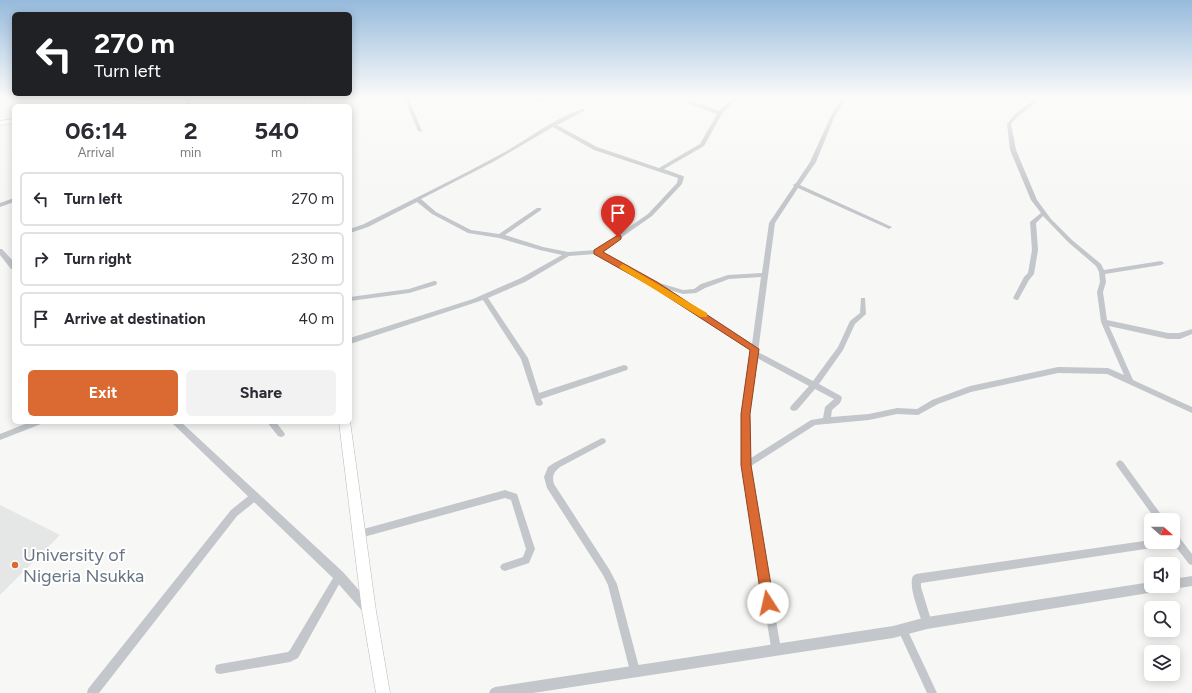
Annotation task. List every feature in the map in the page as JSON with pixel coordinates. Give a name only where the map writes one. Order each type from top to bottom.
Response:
[{"type":"main road","points":[[345,424],[369,611],[383,693]]},
{"type":"street","points":[[352,231],[359,229],[390,212],[418,200],[524,143],[544,130]]},
{"type":"street","points":[[418,200],[434,213],[457,227],[470,232],[500,236],[542,249],[568,254],[597,252],[650,215],[680,183],[682,177],[661,169],[602,152],[582,143],[564,130]]},
{"type":"street","points":[[661,169],[702,145],[711,130]]},
{"type":"street","points":[[776,649],[746,465],[746,414],[772,223],[812,162],[826,130]]},
{"type":"street","points":[[1010,130],[1013,150],[1034,200],[1070,241],[1098,265],[1102,272],[1103,282],[1100,292],[1104,322],[1130,380]]},
{"type":"street","points":[[796,185],[889,227]]},
{"type":"street","points":[[0,205],[12,201]]},
{"type":"street","points":[[500,236],[539,209]]},
{"type":"street","points":[[1016,298],[1026,279],[1031,274],[1035,250],[1032,222],[1044,213]]},
{"type":"street","points":[[0,251],[12,265]]},
{"type":"street","points":[[597,252],[654,284],[754,351],[838,398],[828,410],[827,420]]},
{"type":"street","points":[[352,340],[484,297],[523,280],[568,254]]},
{"type":"street","points":[[1102,272],[1161,263]]},
{"type":"street","points":[[654,284],[683,292],[696,291],[703,286],[728,277],[764,274]]},
{"type":"street","points":[[352,299],[409,291],[434,283]]},
{"type":"street","points":[[484,297],[524,358],[538,400],[624,368]]},
{"type":"street","points":[[794,408],[814,385],[841,348],[852,323],[863,314],[863,300]]},
{"type":"street","points":[[1104,322],[1168,336],[1180,336],[1192,332]]},
{"type":"street","points":[[746,465],[814,422],[869,417],[897,411],[918,412],[935,402],[970,389],[1058,370],[1108,371],[1192,410]]},
{"type":"street","points":[[0,437],[33,424]]},
{"type":"street","points":[[177,424],[339,576],[369,611]]},
{"type":"street","points":[[273,424],[281,434]]},
{"type":"street","points":[[602,442],[557,465],[551,470],[548,477],[550,485],[606,572],[612,584],[635,671]]},
{"type":"street","points":[[1120,464],[1156,513]]},
{"type":"street","points":[[360,534],[505,494],[514,497],[531,549],[526,560],[505,567]]},
{"type":"street","points":[[92,693],[234,512],[254,497]]},
{"type":"street","points":[[927,623],[916,587],[916,579],[1144,545]]},
{"type":"street","points":[[1180,546],[1192,561]]},
{"type":"street","points":[[220,669],[290,657],[294,654],[339,576]]},
{"type":"street","points":[[1180,583],[1192,581]]},
{"type":"street","points":[[495,693],[903,630],[927,623],[1144,589]]},
{"type":"street","points":[[903,630],[932,693]]},
{"type":"shaded area","name":"University of Nigeria Nsukka","points":[[0,505],[60,535],[0,595]]},
{"type":"slow traffic","points":[[623,267],[704,315]]},
{"type":"place","name":"University of Nigeria Nsukka","points":[[15,565]]},
{"type":"route","points":[[618,237],[597,252],[654,284],[755,349],[746,414],[746,465],[768,603]]}]
